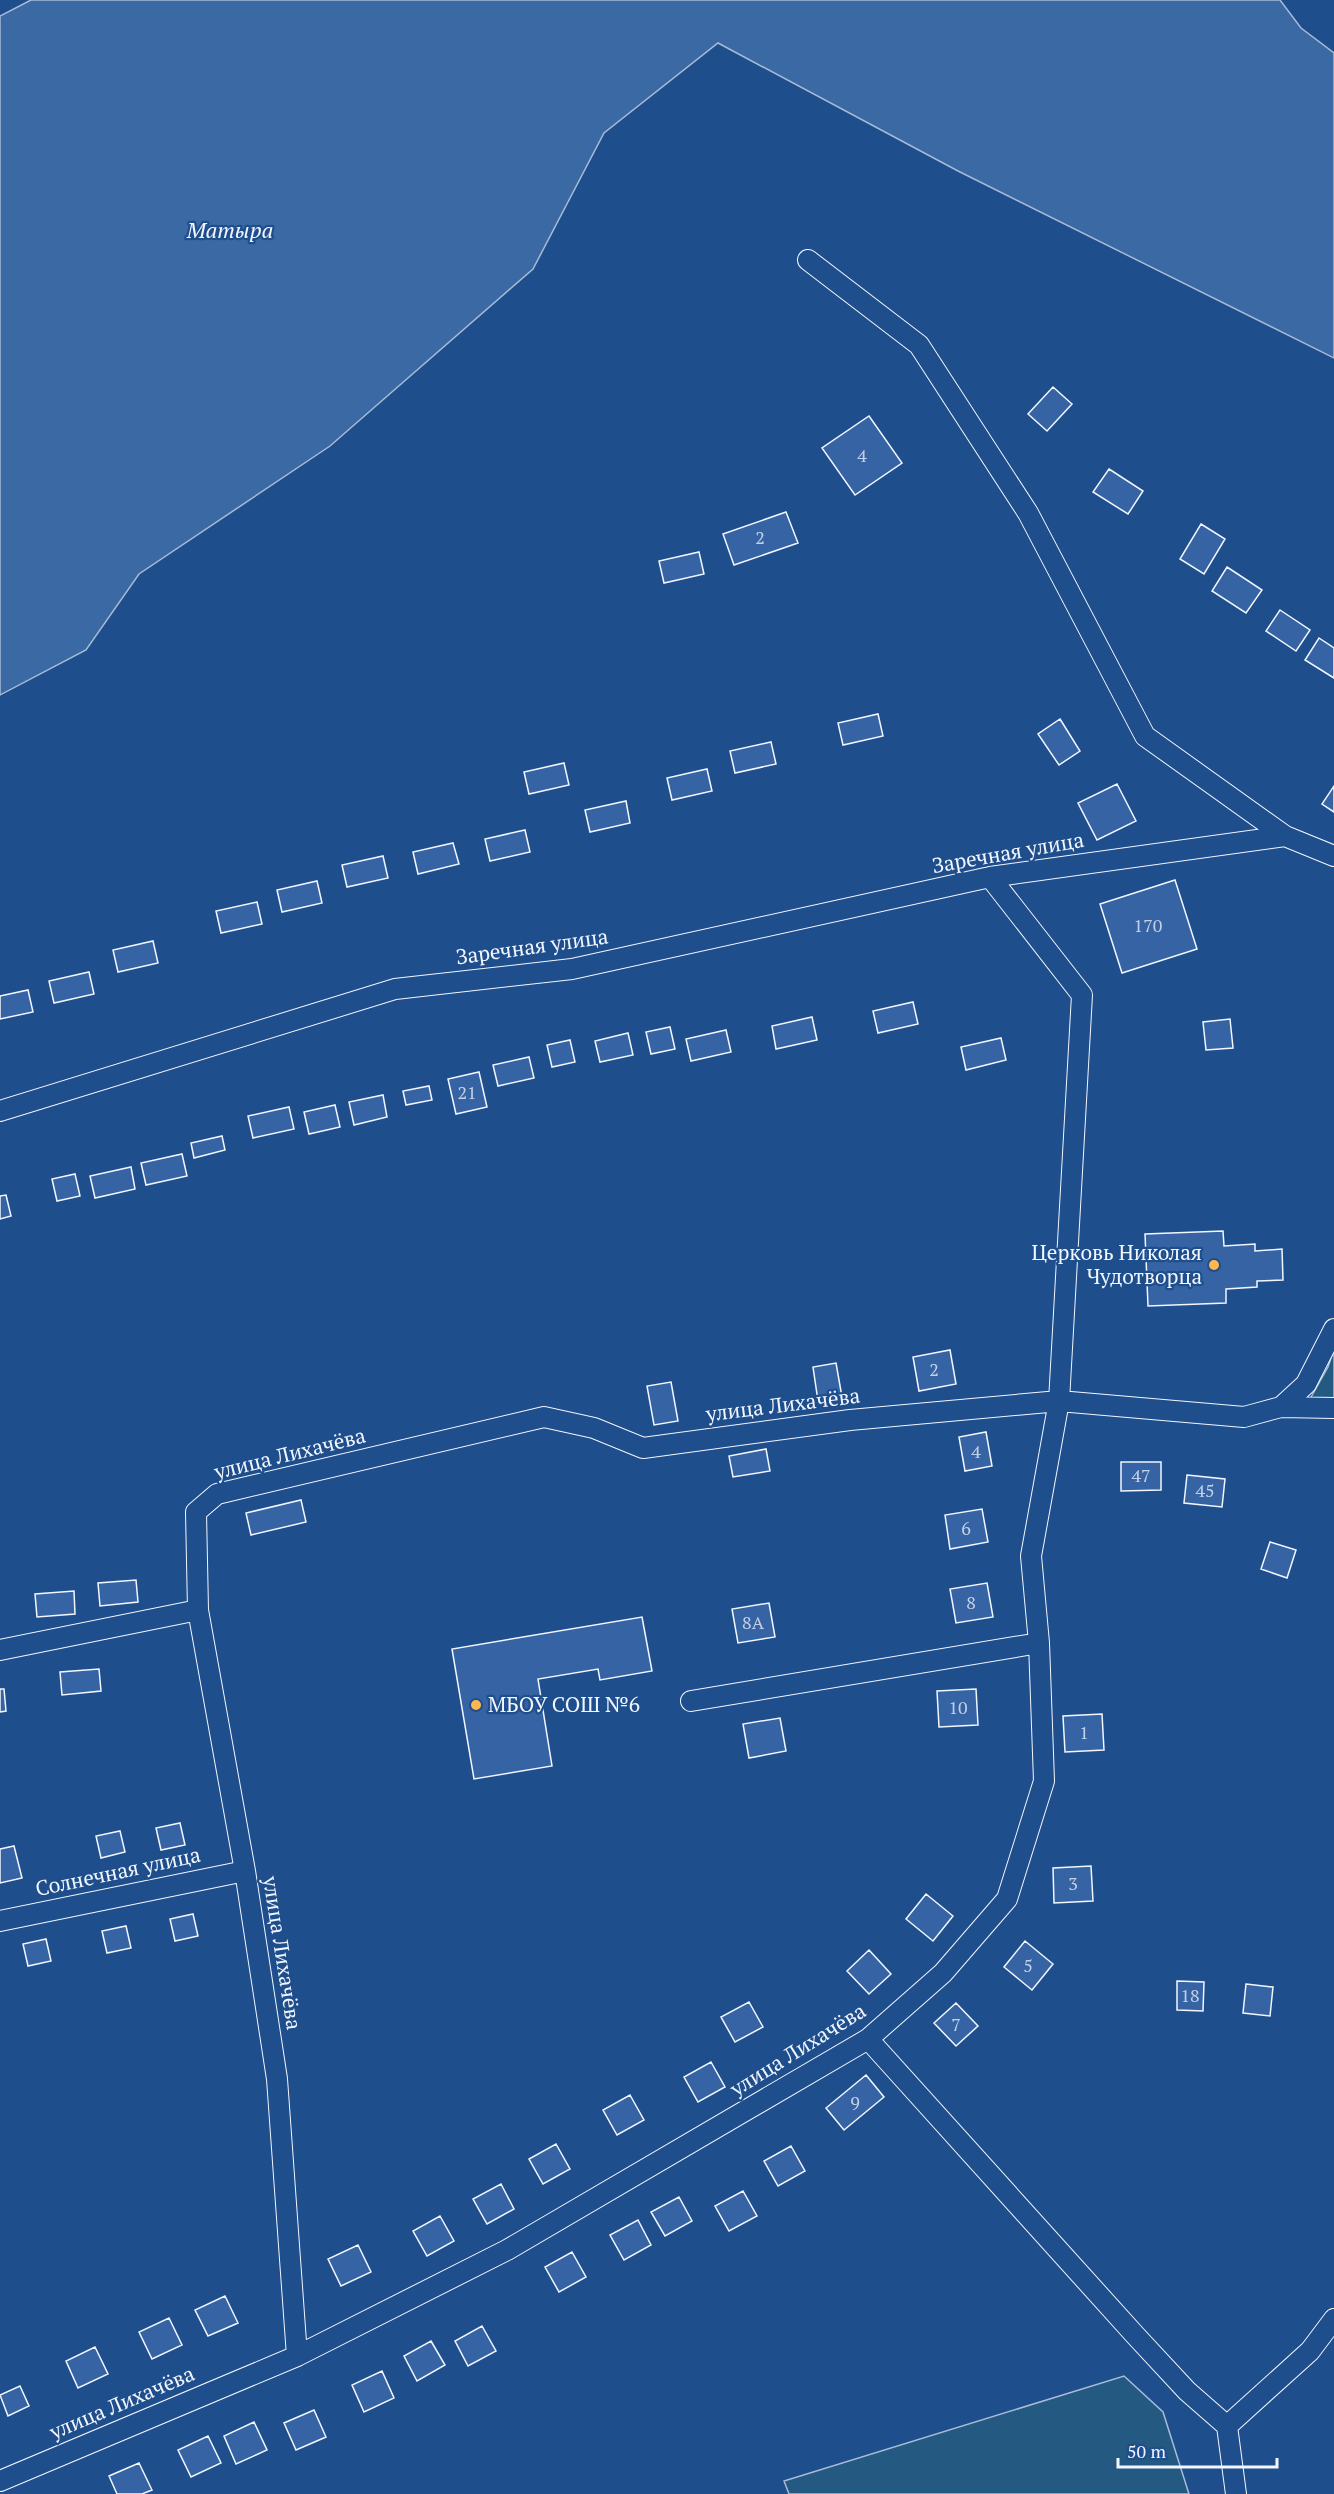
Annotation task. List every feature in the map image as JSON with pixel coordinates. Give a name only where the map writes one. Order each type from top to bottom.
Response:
[{"type":"street","points":[[808,260],[919,345],[1028,513],[1145,736],[1285,836],[1334,856]]},
{"type":"street","name":"Заречная улица","points":[[0,1111],[395,989],[572,969],[990,877],[1285,836]]},
{"type":"street","name":"улица Лихачёва","points":[[0,2481],[297,2356],[507,2250],[868,2039],[943,1973],[1007,1899],[1044,1781],[1039,1643],[1031,1556],[1059,1401],[1082,995],[990,877]]},
{"type":"street","name":"улица Лихачёва","points":[[297,2356],[278,2079],[245,1871],[198,1610],[196,1512],[217,1494],[544,1417],[594,1428],[644,1448],[850,1420],[1059,1401],[1244,1417],[1281,1407],[1306,1384],[1334,1329]]},
{"type":"street","points":[[1281,1407],[1334,1408]]},
{"type":"street","points":[[0,1650],[198,1610]]},
{"type":"street","points":[[691,1701],[1039,1643]]},
{"type":"street","name":"Солнечная улица","points":[[0,1921],[245,1871]]},
{"type":"street","points":[[868,2039],[1134,2335],[1187,2391],[1227,2426],[1236,2494]]},
{"type":"street","points":[[1227,2426],[1310,2351],[1334,2319]]},
{"type":"shaded area","points":[[1334,1349],[1334,1401],[1310,1399],[1328,1367]]},
{"type":"shaded area","points":[[1124,2376],[1163,2412],[1189,2494],[789,2494],[784,2481]]},
{"type":"water","name":"Матыра","points":[[31,0],[1280,0],[1301,28],[1334,53],[1334,358],[958,171],[718,43],[604,133],[533,269],[330,446],[139,574],[86,650],[0,695],[0,16]]},
{"type":"building","points":[[1053,387],[1072,404],[1047,431],[1028,414]]},
{"type":"building","points":[[869,416],[902,463],[855,495],[822,448]]},
{"type":"building","points":[[1109,469],[1143,491],[1128,514],[1093,492]]},
{"type":"building","points":[[786,512],[798,543],[734,565],[723,534]]},
{"type":"building","points":[[1201,524],[1225,539],[1204,574],[1180,559]]},
{"type":"building","points":[[699,552],[704,574],[664,583],[659,561]]},
{"type":"building","points":[[1227,567],[1262,590],[1246,613],[1212,591]]},
{"type":"building","points":[[1280,610],[1310,630],[1296,651],[1266,631]]},
{"type":"building","points":[[1319,638],[1334,648],[1334,678],[1305,660]]},
{"type":"building","points":[[878,714],[883,736],[843,745],[838,723]]},
{"type":"building","points":[[1060,719],[1080,751],[1059,765],[1038,734]]},
{"type":"building","points":[[771,742],[776,764],[735,773],[730,751]]},
{"type":"building","points":[[564,763],[569,785],[529,794],[524,772]]},
{"type":"building","points":[[707,769],[712,791],[672,800],[667,778]]},
{"type":"building","points":[[1117,784],[1136,821],[1097,840],[1078,803]]},
{"type":"building","points":[[1334,786],[1334,812],[1322,804]]},
{"type":"building","points":[[626,801],[630,823],[590,832],[585,810]]},
{"type":"building","points":[[525,830],[530,852],[490,861],[485,839]]},
{"type":"building","points":[[453,843],[459,864],[418,874],[413,852]]},
{"type":"building","points":[[383,856],[388,878],[347,887],[342,865]]},
{"type":"building","points":[[1175,880],[1197,949],[1122,973],[1100,904]]},
{"type":"building","points":[[317,881],[322,903],[282,912],[277,890]]},
{"type":"building","points":[[257,902],[262,924],[221,933],[216,911]]},
{"type":"building","points":[[153,941],[158,963],[118,972],[113,950]]},
{"type":"building","points":[[89,972],[94,994],[54,1003],[49,981]]},
{"type":"building","points":[[28,990],[33,1012],[0,1019],[0,996]]},
{"type":"building","points":[[913,1002],[918,1024],[878,1033],[873,1011]]},
{"type":"building","points":[[812,1017],[817,1040],[776,1049],[772,1026]]},
{"type":"building","points":[[1230,1019],[1233,1048],[1206,1050],[1203,1022]]},
{"type":"building","points":[[670,1027],[675,1049],[651,1054],[646,1032]]},
{"type":"building","points":[[726,1030],[731,1052],[691,1061],[686,1039]]},
{"type":"building","points":[[628,1033],[633,1055],[600,1062],[595,1041]]},
{"type":"building","points":[[1001,1038],[1006,1060],[966,1070],[961,1047]]},
{"type":"building","points":[[570,1040],[575,1062],[552,1067],[547,1045]]},
{"type":"building","points":[[529,1057],[534,1078],[498,1086],[493,1065]]},
{"type":"building","points":[[479,1072],[487,1107],[456,1114],[448,1079]]},
{"type":"building","points":[[429,1086],[432,1100],[406,1105],[403,1091]]},
{"type":"building","points":[[383,1095],[387,1117],[354,1125],[349,1102]]},
{"type":"building","points":[[335,1105],[340,1127],[309,1134],[304,1112]]},
{"type":"building","points":[[289,1107],[294,1129],[253,1138],[248,1116]]},
{"type":"building","points":[[222,1136],[225,1150],[194,1158],[191,1143]]},
{"type":"building","points":[[182,1154],[187,1176],[146,1185],[141,1163]]},
{"type":"building","points":[[131,1167],[135,1189],[95,1198],[90,1176]]},
{"type":"building","points":[[75,1174],[80,1196],[57,1201],[52,1179]]},
{"type":"building","points":[[6,1195],[11,1216],[0,1219],[0,1196]]},
{"type":"building","name":"Церковь Николая Чудотворца","points":[[1223,1231],[1224,1246],[1255,1244],[1255,1251],[1282,1249],[1283,1280],[1257,1281],[1257,1287],[1226,1289],[1226,1303],[1148,1306],[1145,1234]]},
{"type":"building","points":[[950,1350],[956,1384],[919,1391],[913,1357]]},
{"type":"building","points":[[836,1363],[842,1397],[818,1401],[813,1367]]},
{"type":"building","points":[[671,1382],[678,1421],[654,1425],[647,1386]]},
{"type":"building","points":[[986,1432],[992,1466],[965,1471],[959,1437]]},
{"type":"building","points":[[766,1449],[770,1471],[733,1477],[729,1456]]},
{"type":"building","points":[[1121,1462],[1161,1462],[1161,1490],[1121,1491]]},
{"type":"building","points":[[1187,1475],[1225,1479],[1222,1507],[1184,1503]]},
{"type":"building","points":[[301,1500],[306,1522],[251,1535],[246,1513]]},
{"type":"building","points":[[982,1509],[988,1542],[950,1549],[945,1515]]},
{"type":"building","points":[[1270,1542],[1296,1550],[1287,1578],[1261,1569]]},
{"type":"building","points":[[136,1580],[138,1602],[100,1606],[98,1583]]},
{"type":"building","points":[[987,1583],[993,1617],[956,1623],[950,1589]]},
{"type":"building","points":[[74,1591],[75,1614],[37,1617],[35,1594]]},
{"type":"building","points":[[769,1603],[775,1637],[738,1643],[732,1609]]},
{"type":"building","points":[[642,1617],[652,1671],[600,1680],[598,1669],[538,1679],[552,1766],[474,1779],[452,1649]]},
{"type":"building","points":[[99,1669],[101,1691],[62,1695],[60,1672]]},
{"type":"building","points":[[0,1689],[4,1689],[6,1711],[0,1712]]},
{"type":"building","points":[[976,1689],[978,1725],[939,1727],[937,1691]]},
{"type":"building","points":[[1102,1714],[1104,1750],[1065,1752],[1063,1716]]},
{"type":"building","points":[[780,1718],[786,1751],[749,1758],[743,1724]]},
{"type":"building","points":[[180,1823],[185,1845],[161,1850],[156,1828]]},
{"type":"building","points":[[120,1831],[125,1852],[101,1858],[96,1836]]},
{"type":"building","points":[[14,1846],[22,1878],[0,1883],[0,1849]]},
{"type":"building","points":[[1091,1866],[1093,1901],[1054,1903],[1053,1868]]},
{"type":"building","points":[[926,1894],[953,1916],[933,1941],[906,1919]]},
{"type":"building","points":[[193,1914],[198,1936],[175,1941],[170,1919]]},
{"type":"building","points":[[126,1926],[131,1948],[107,1953],[102,1931]]},
{"type":"building","points":[[46,1939],[51,1961],[28,1966],[23,1944]]},
{"type":"building","points":[[1025,1941],[1053,1964],[1032,1990],[1004,1967]]},
{"type":"building","points":[[869,1950],[891,1974],[869,1994],[847,1971]]},
{"type":"building","points":[[1177,1981],[1204,1982],[1203,2011],[1177,2010]]},
{"type":"building","points":[[1246,1984],[1273,1987],[1270,2016],[1243,2013]]},
{"type":"building","points":[[749,2002],[763,2027],[735,2042],[721,2017]]},
{"type":"building","points":[[956,2003],[978,2026],[956,2046],[934,2023]]},
{"type":"building","points":[[711,2062],[725,2087],[698,2102],[684,2077]]},
{"type":"building","points":[[866,2075],[884,2097],[844,2130],[826,2108]]},
{"type":"building","points":[[630,2095],[644,2120],[617,2135],[603,2110]]},
{"type":"building","points":[[556,2144],[570,2169],[543,2184],[529,2159]]},
{"type":"building","points":[[791,2146],[805,2171],[778,2186],[764,2161]]},
{"type":"building","points":[[501,2184],[514,2209],[487,2224],[473,2199]]},
{"type":"building","points":[[743,2191],[757,2216],[729,2231],[715,2206]]},
{"type":"building","points":[[679,2197],[692,2221],[665,2236],[651,2212]]},
{"type":"building","points":[[440,2216],[454,2241],[427,2256],[413,2231]]},
{"type":"building","points":[[638,2220],[651,2245],[624,2260],[610,2235]]},
{"type":"building","points":[[358,2245],[371,2272],[341,2286],[328,2259]]},
{"type":"building","points":[[572,2252],[586,2277],[559,2292],[545,2267]]},
{"type":"building","points":[[225,2296],[238,2323],[208,2336],[195,2310]]},
{"type":"building","points":[[169,2318],[182,2345],[152,2359],[139,2332]]},
{"type":"building","points":[[482,2326],[496,2351],[468,2366],[455,2341]]},
{"type":"building","points":[[431,2341],[445,2365],[417,2381],[404,2356]]},
{"type":"building","points":[[95,2347],[108,2374],[78,2388],[66,2361]]},
{"type":"building","points":[[382,2371],[394,2398],[364,2412],[352,2385]]},
{"type":"building","points":[[20,2386],[29,2406],[8,2416],[0,2395]]},
{"type":"building","points":[[314,2410],[326,2437],[296,2450],[284,2423]]},
{"type":"building","points":[[254,2422],[267,2450],[236,2464],[224,2436]]},
{"type":"building","points":[[208,2436],[221,2463],[191,2477],[178,2450]]},
{"type":"building","points":[[139,2463],[152,2490],[142,2494],[117,2494],[109,2476]]},
{"type":"place","name":"Церковь Николая Чудотворца","points":[[1214,1265]]},
{"type":"place","name":"МБОУ СОШ №6","points":[[476,1705]]}]
